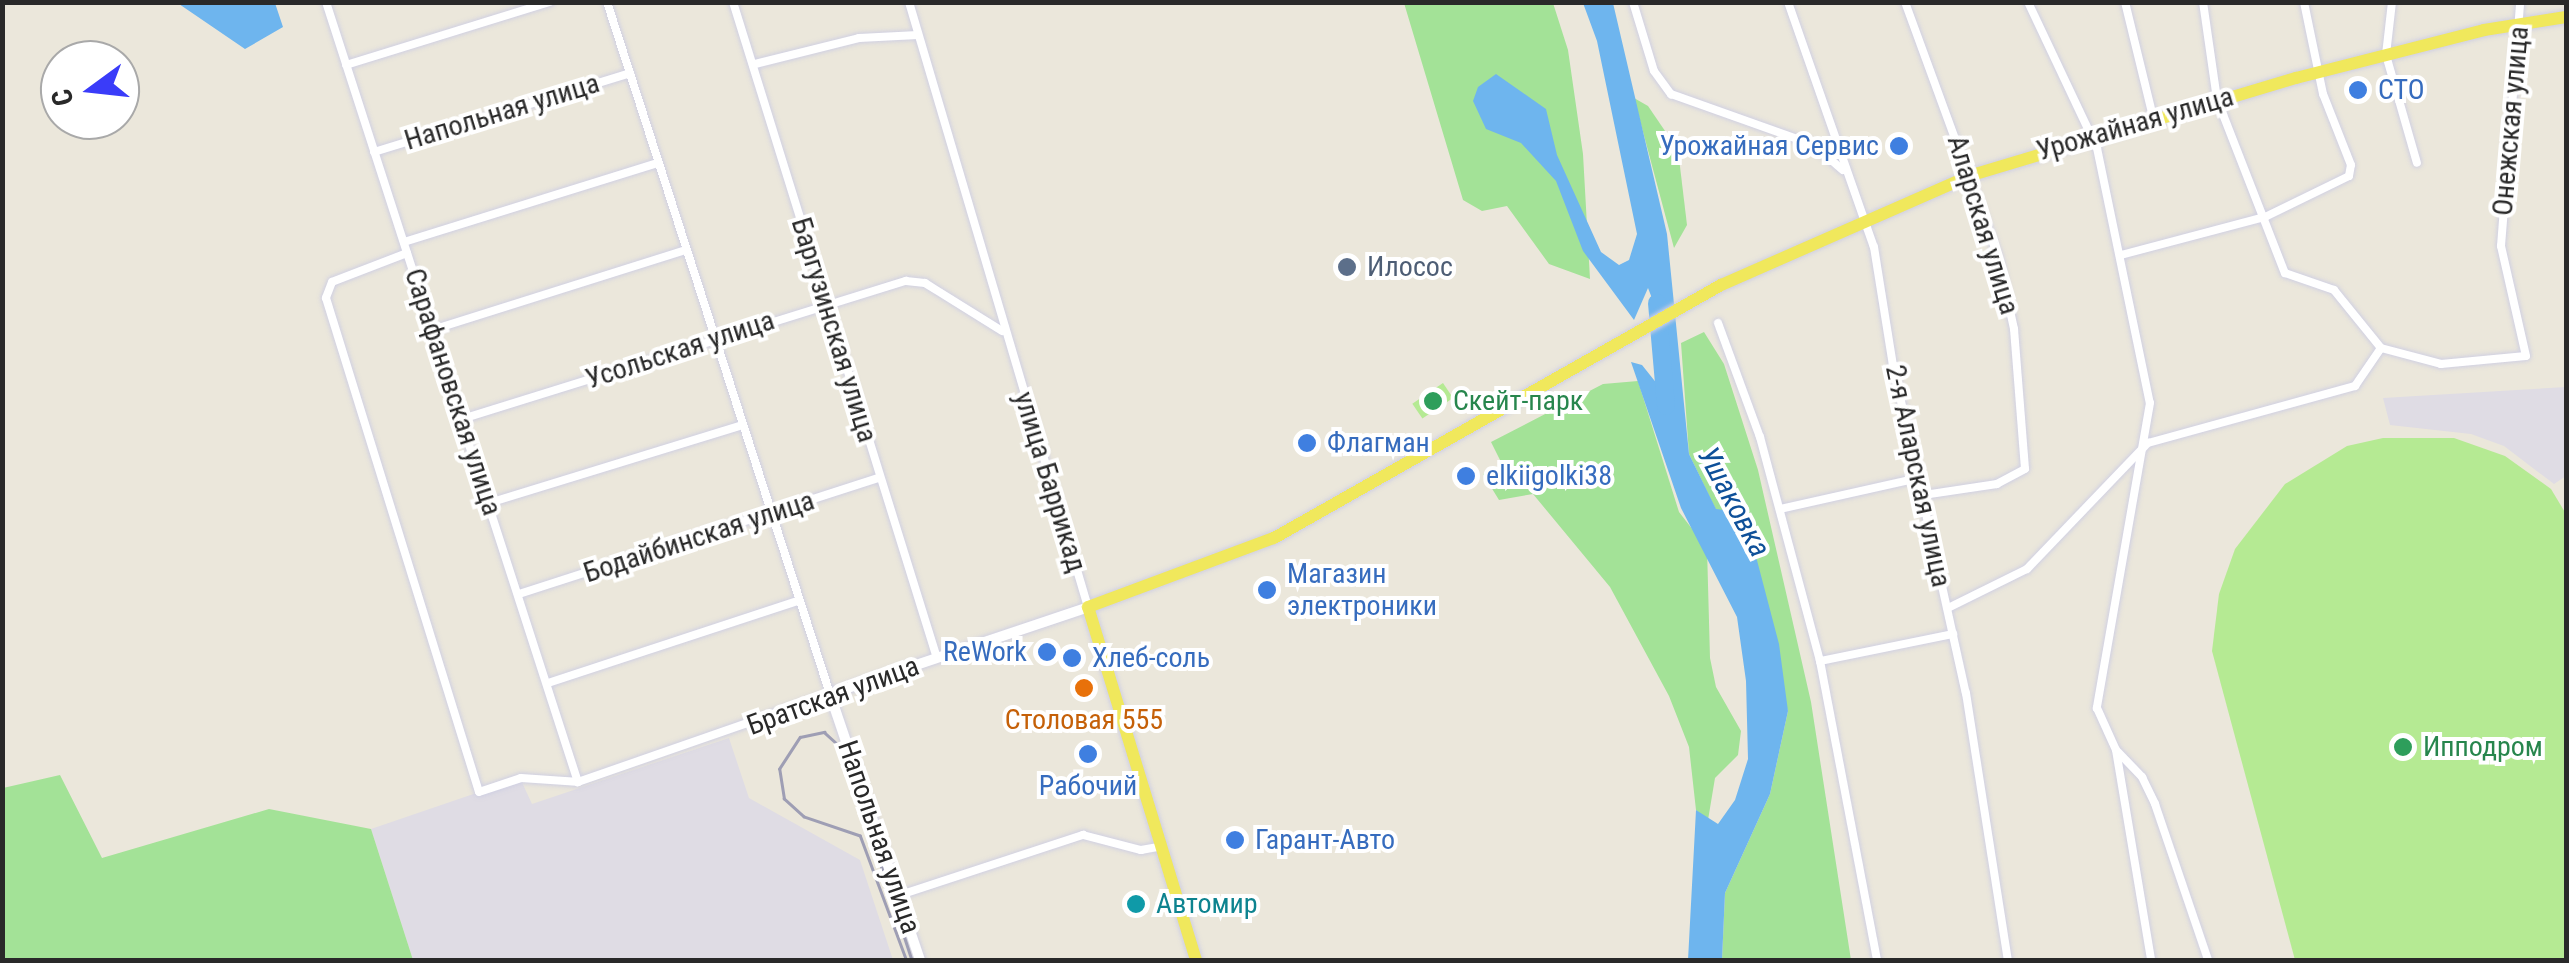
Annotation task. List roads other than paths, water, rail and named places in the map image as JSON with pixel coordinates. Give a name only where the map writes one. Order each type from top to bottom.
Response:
[{"type":"main road","name":"Урожайная улица","points":[[1088,607],[1274,538],[1721,285],[1972,175],[2092,134],[2217,99],[2386,55],[2521,24],[2566,18]]},
{"type":"main road","name":"улица Баррикад","points":[[1088,607],[1196,960]]},
{"type":"street","name":"Сарафановская улица","points":[[326,2],[578,782]]},
{"type":"street","points":[[346,65],[550,2]]},
{"type":"street","name":"Напольная улица","points":[[608,2],[798,601],[920,960]]},
{"type":"street","name":"Баргузинская улица","points":[[734,2],[878,478],[937,658]]},
{"type":"street","name":"улица Баррикад","points":[[909,2],[1088,607]]},
{"type":"street","points":[[1633,2],[1654,71],[1686,104],[1814,145],[1846,173]]},
{"type":"street","name":"2-я Аларская улица","points":[[1788,2],[1865,219],[1948,608],[2008,960]]},
{"type":"street","name":"Аларская улица","points":[[1905,2],[1972,175],[2014,330],[2025,469],[1998,484],[1923,495]]},
{"type":"street","points":[[2028,2],[2092,134],[2150,404],[2148,443],[2097,708],[2116,750],[2151,960]]},
{"type":"street","points":[[2125,2],[2153,117]]},
{"type":"street","points":[[1948,608],[2027,570],[2148,443],[2355,386],[2381,348],[2334,290],[2285,273],[2217,99],[2203,2]]},
{"type":"street","points":[[2121,255],[2265,216],[2350,176],[2304,2]]},
{"type":"street","points":[[2392,2],[2386,55],[2416,163]]},
{"type":"street","name":"Онежская улица","points":[[2381,348],[2440,364],[2526,356],[2501,246],[2502,176],[2521,24],[2520,2]]},
{"type":"street","points":[[755,64],[859,38],[918,35]]},
{"type":"street","name":"Напольная улица","points":[[374,152],[630,73]]},
{"type":"street","points":[[1814,145],[1832,131]]},
{"type":"street","points":[[404,242],[658,163]]},
{"type":"street","points":[[432,330],[686,250]]},
{"type":"street","points":[[407,253],[332,282],[326,298],[478,792],[521,778],[578,782]]},
{"type":"street","name":"Усольская улица","points":[[462,418],[906,281],[926,284],[1004,332]]},
{"type":"street","points":[[1718,323],[1780,509],[1820,661],[1877,960]]},
{"type":"street","points":[[489,503],[742,425]]},
{"type":"street","name":"Бодайбинская улица","points":[[519,594],[878,478]]},
{"type":"street","points":[[1780,509],[1919,478]]},
{"type":"street","points":[[548,683],[798,601]]},
{"type":"street","name":"Братская улица","points":[[578,782],[1088,607]]},
{"type":"street","points":[[1820,661],[1953,634]]},
{"type":"street","points":[[2116,750],[2142,777],[2155,804],[2208,960]]},
{"type":"street","points":[[900,896],[1083,835],[1141,850],[1163,846]]},
{"type":"water","points":[[148,3],[275,3],[283,27],[245,49],[179,4]]},
{"type":"water","points":[[1583,3],[1613,3],[1667,234],[1689,454],[1716,509],[1732,511],[1748,526],[1779,644],[1788,711],[1770,794],[1725,893],[1722,960],[1688,960],[1696,810],[1718,824],[1735,800],[1748,759],[1746,681],[1737,617],[1681,508],[1631,362],[1642,365],[1658,385],[1671,387],[1664,329],[1648,288],[1634,320],[1583,251],[1556,181],[1521,143],[1486,129],[1473,101],[1478,87],[1496,74],[1546,109],[1557,155],[1601,252],[1619,265],[1629,260],[1637,234],[1597,41]]},
{"type":"waterway","name":"Ушаковка","points":[[1657,303],[1666,406]]},
{"type":"tram line","points":[[906,960],[860,836],[804,817],[784,799],[779,769],[800,737],[824,732],[843,749],[912,960]]},
{"type":"place","name":"СТО","points":[[2358,90]]},
{"type":"place","name":"Урожайная Сервис","points":[[1899,146]]},
{"type":"place","name":"Илосос","points":[[1347,267]]},
{"type":"place","name":"Скейт-парк","points":[[1433,401]]},
{"type":"place","name":"Флагман","points":[[1307,443]]},
{"type":"place","name":"elkiigolki38","points":[[1466,476]]},
{"type":"place","name":"Магазин электроники","points":[[1267,590]]},
{"type":"place","name":"ReWork","points":[[1047,652]]},
{"type":"place","name":"Хлеб-соль","points":[[1072,658]]},
{"type":"place","name":"Столовая 555","points":[[1084,688]]},
{"type":"place","name":"Ипподром","points":[[2403,747]]},
{"type":"place","name":"Рабочий","points":[[1088,754]]},
{"type":"place","name":"Гарант-Авто","points":[[1235,840]]},
{"type":"place","name":"Автомир","points":[[1136,904]]}]
